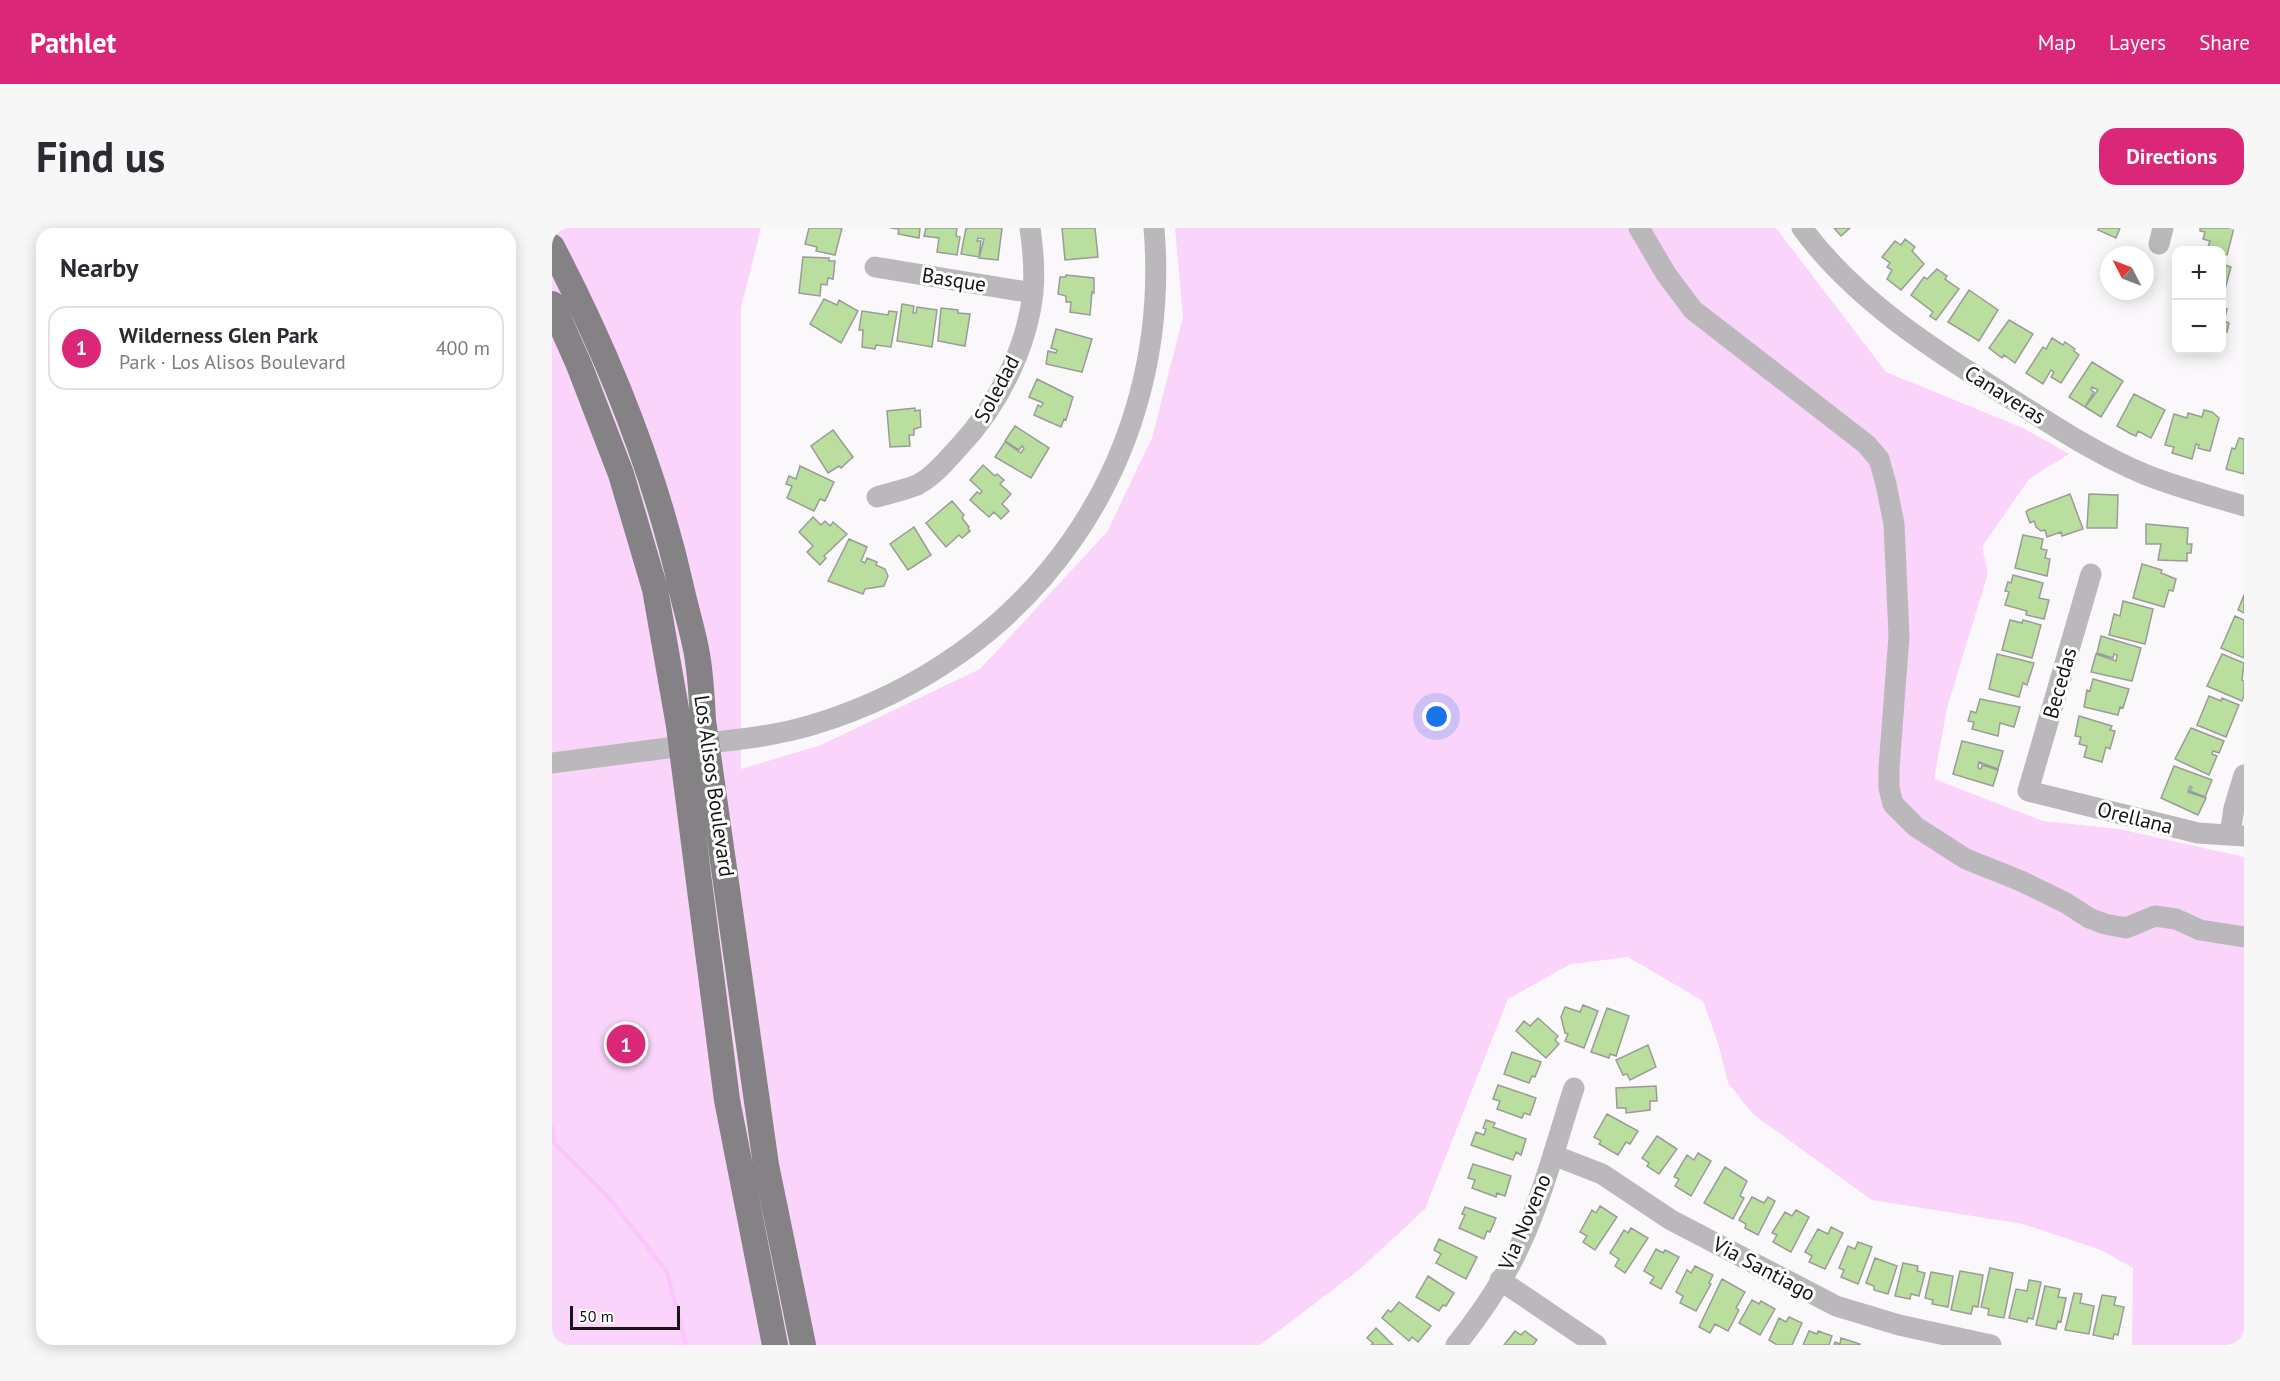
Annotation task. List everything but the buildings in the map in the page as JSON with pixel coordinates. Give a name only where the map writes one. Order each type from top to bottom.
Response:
[{"type":"main road","name":"Los Alisos Boulevard","points":[[552,247],[607,361],[638,438],[664,521],[698,660],[707,743],[766,1165],[803,1345]]},
{"type":"main road","name":"Los Alisos Boulevard","points":[[552,304],[579,365],[621,474],[655,589],[681,747],[727,1100],[775,1345]]},
{"type":"street","name":"Soledad","points":[[877,497],[917,484],[939,469],[974,431],[1007,379],[1022,339],[1033,293],[1034,256],[1030,228]]},
{"type":"street","points":[[552,763],[728,742],[809,726],[866,706],[897,692],[931,674],[991,630],[1024,600],[1050,570],[1087,518],[1121,453],[1136,408],[1152,339],[1156,299],[1155,228]]},
{"type":"street","points":[[1639,228],[1666,274],[1693,310],[1866,444],[1879,459],[1894,524],[1899,625],[1889,768],[1889,788],[1893,804],[1916,827],[1966,859],[2021,881],[2105,924],[2126,928],[2155,916],[2176,919],[2200,930],[2244,937]]},
{"type":"street","name":"Canaveras","points":[[1802,228],[1811,241],[1862,292],[1923,343],[2010,399],[2075,439],[2144,474],[2244,506]]},
{"type":"street","name":"Basque","points":[[875,267],[1033,293]]},
{"type":"street","name":"Becedas","points":[[2028,792],[2091,574]]},
{"type":"street","points":[[2237,835],[2234,808],[2244,775]]},
{"type":"street","name":"Orellana","points":[[2028,792],[2198,833],[2237,835]]},
{"type":"street","name":"Via Noveno","points":[[1456,1345],[1472,1326],[1527,1229],[1574,1088]]},
{"type":"street","name":"Via Santiago","points":[[1553,1155],[1602,1174],[1671,1220],[1836,1306],[1899,1325],[1991,1345]]},
{"type":"street","points":[[1500,1280],[1596,1345]]},
{"type":"shaded area","points":[[552,228],[761,228],[741,308],[741,769],[821,745],[980,669],[1107,532],[1152,438],[1183,317],[1175,228],[1776,228],[1886,372],[2023,428],[2069,454],[2029,479],[1982,547],[1988,573],[1947,708],[1934,779],[2043,821],[2119,829],[2244,857],[2244,1345],[2132,1345],[2133,1268],[2101,1250],[2023,1224],[1872,1200],[1754,1115],[1728,1083],[1718,1043],[1703,1001],[1628,957],[1571,964],[1508,999],[1425,1209],[1360,1269],[1260,1345],[552,1345]]},
{"type":"waterway","points":[[552,1128],[554,1143],[608,1197],[667,1272],[686,1345]]},
{"type":"place","name":"Wilderness Glen Park","points":[[626,1044]]}]
